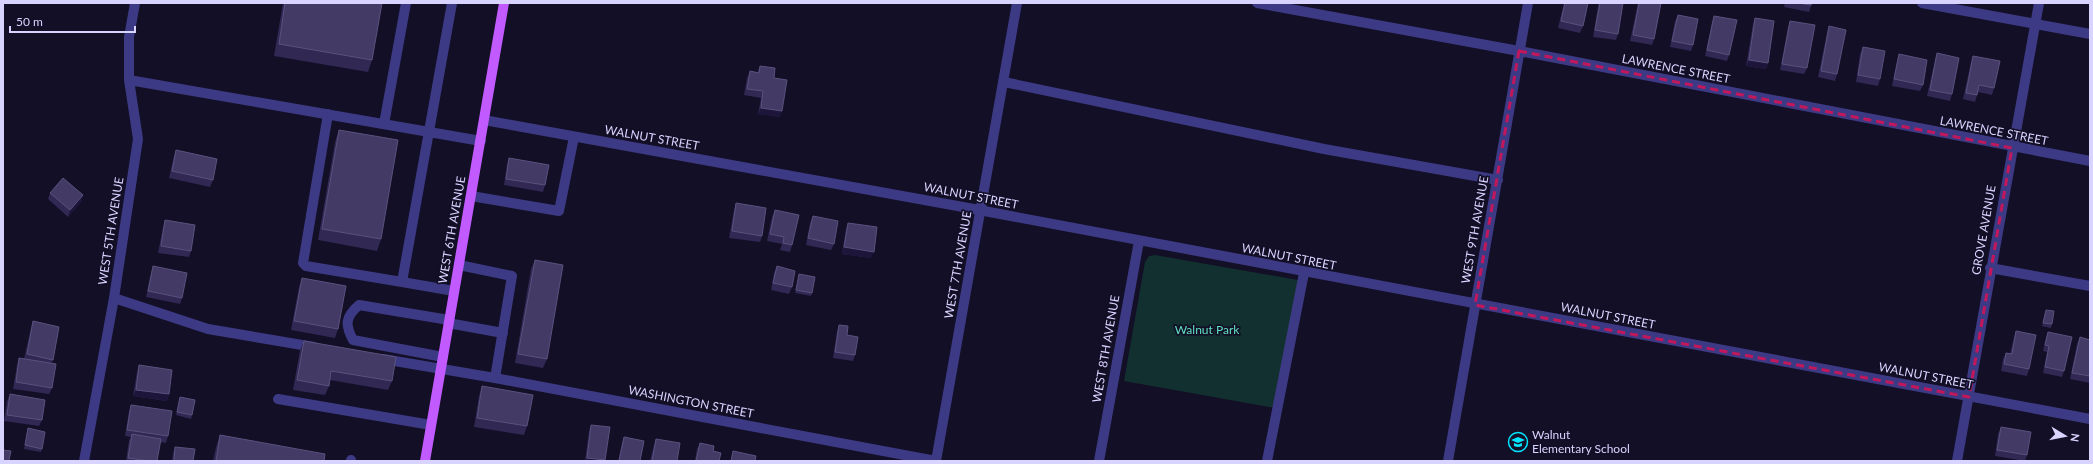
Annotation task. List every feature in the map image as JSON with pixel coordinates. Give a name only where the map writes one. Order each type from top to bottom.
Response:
[{"type":"main road","name":"WEST 6TH AVENUE","points":[[425,461],[504,3]]},
{"type":"street","name":"WEST 5TH AVENUE","points":[[84,461],[114,298],[138,139],[129,80],[129,37],[135,3]]},
{"type":"street","points":[[384,124],[406,3]]},
{"type":"street","points":[[402,282],[452,3]]},
{"type":"street","name":"WEST 7TH AVENUE","points":[[936,461],[1017,3]]},
{"type":"street","name":"LAWRENCE STREET","points":[[1257,3],[1520,51],[2012,148],[2090,161]]},
{"type":"street","name":"WEST 9TH AVENUE","points":[[1448,461],[1528,3]]},
{"type":"street","points":[[1922,3],[2090,34]]},
{"type":"street","name":"GROVE AVENUE","points":[[1957,461],[1990,268],[2039,3]]},
{"type":"street","points":[[129,80],[481,141]]},
{"type":"street","points":[[1004,82],[1324,149],[1498,180]]},
{"type":"street","points":[[328,114],[303,263],[306,266],[454,291]]},
{"type":"street","name":"WALNUT STREET","points":[[484,120],[980,211],[1304,273],[2090,419]]},
{"type":"street","points":[[471,196],[559,211],[574,136]]},
{"type":"street","name":"WEST 8TH AVENUE","points":[[1099,461],[1139,241]]},
{"type":"street","points":[[459,265],[512,276],[494,378]]},
{"type":"street","points":[[1990,268],[2090,286]]},
{"type":"street","points":[[1267,461],[1304,273]]},
{"type":"street","points":[[114,298],[208,329],[324,349]]},
{"type":"street","points":[[442,358],[353,340],[346,328],[350,312],[358,305],[502,333]]},
{"type":"street","name":"WASHINGTON STREET","points":[[371,357],[494,378],[936,461]]},
{"type":"street","points":[[278,398],[431,425]]},
{"type":"highlighted area","points":[[1519,51],[2012,148],[1969,397],[1475,305]]},
{"type":"green space","name":"Walnut Park","points":[[1155,255],[1298,280],[1275,408],[1124,381],[1145,262],[1149,256]]},
{"type":"building","points":[[285,3],[382,3],[372,60],[279,44]]},
{"type":"building","points":[[1565,3],[1588,3],[1583,26],[1561,21]]},
{"type":"building","points":[[1600,3],[1623,3],[1618,34],[1595,30]]},
{"type":"building","points":[[1639,3],[1661,3],[1654,39],[1633,35]]},
{"type":"building","points":[[1798,3],[1812,3],[1811,5]]},
{"type":"building","points":[[1678,15],[1698,19],[1693,45],[1672,41]]},
{"type":"building","points":[[1714,16],[1737,20],[1729,55],[1707,50]]},
{"type":"building","points":[[1755,18],[1774,21],[1768,63],[1749,60]]},
{"type":"building","points":[[1790,21],[1815,25],[1807,68],[1782,64]]},
{"type":"building","points":[[1829,26],[1846,30],[1837,74],[1821,71]]},
{"type":"building","points":[[1863,47],[1885,51],[1880,79],[1858,75]]},
{"type":"building","points":[[1937,53],[1959,58],[1952,94],[1930,90]]},
{"type":"building","points":[[1899,54],[1927,60],[1923,85],[1894,79]]},
{"type":"building","points":[[1973,56],[2000,61],[1994,88],[1979,85],[1977,95],[1966,93]]},
{"type":"building","points":[[760,66],[775,68],[774,78],[787,80],[782,111],[761,108],[763,91],[747,89],[750,71],[759,73]]},
{"type":"building","points":[[339,130],[398,140],[381,239],[322,229]]},
{"type":"building","points":[[176,150],[217,159],[213,180],[172,171]]},
{"type":"building","points":[[509,158],[549,165],[545,185],[506,179]]},
{"type":"building","points":[[63,178],[83,195],[70,210],[50,193]]},
{"type":"building","points":[[736,203],[766,208],[762,236],[732,231]]},
{"type":"building","points":[[775,210],[799,215],[792,245],[783,243],[784,237],[770,234]]},
{"type":"building","points":[[813,216],[838,221],[834,244],[808,238]]},
{"type":"building","points":[[165,220],[195,225],[191,251],[161,246]]},
{"type":"building","points":[[848,223],[877,227],[874,252],[844,247]]},
{"type":"building","points":[[535,260],[563,265],[547,359],[518,354]]},
{"type":"building","points":[[153,266],[187,273],[182,298],[148,291]]},
{"type":"building","points":[[777,266],[795,271],[792,287],[773,283]]},
{"type":"building","points":[[799,274],[815,277],[812,293],[796,290]]},
{"type":"building","points":[[302,278],[346,286],[338,329],[294,321]]},
{"type":"building","points":[[2046,310],[2054,311],[2052,324],[2043,323]]},
{"type":"building","points":[[33,321],[59,327],[53,360],[27,354]]},
{"type":"building","points":[[839,325],[848,326],[847,335],[858,337],[855,355],[835,352]]},
{"type":"building","points":[[2016,331],[2036,335],[2029,369],[2004,364],[2006,353],[2012,354]]},
{"type":"building","points":[[2048,332],[2072,337],[2064,371],[2045,367],[2049,346],[2045,345]]},
{"type":"building","points":[[2080,337],[2090,340],[2090,376],[2072,373]]},
{"type":"building","points":[[304,341],[396,357],[392,381],[331,371],[329,386],[297,380]]},
{"type":"building","points":[[19,358],[56,364],[52,388],[16,382]]},
{"type":"building","points":[[139,365],[172,370],[169,394],[136,390]]},
{"type":"building","points":[[482,386],[533,395],[527,426],[477,418]]},
{"type":"building","points":[[10,394],[45,400],[42,420],[7,415]]},
{"type":"building","points":[[180,397],[195,400],[192,415],[177,412]]},
{"type":"building","points":[[131,405],[172,411],[168,436],[127,430]]},
{"type":"building","points":[[591,425],[610,427],[605,460],[587,458]]},
{"type":"building","points":[[2001,427],[2031,432],[2027,455],[1997,450]]},
{"type":"building","points":[[28,428],[45,432],[42,449],[25,445]]},
{"type":"building","points":[[132,434],[161,439],[157,461],[128,458]]},
{"type":"building","points":[[220,435],[325,454],[324,461],[216,461]]},
{"type":"building","points":[[624,437],[644,441],[640,461],[619,461]]},
{"type":"building","points":[[656,439],[680,443],[677,461],[652,461]]},
{"type":"building","points":[[700,443],[714,446],[713,451],[721,453],[719,461],[696,461]]},
{"type":"building","points":[[175,447],[195,449],[193,461],[174,461]]},
{"type":"building","points":[[3,450],[11,451],[9,460],[11,461],[3,461]]},
{"type":"building","points":[[733,451],[756,456],[755,461],[731,461]]},
{"type":"place","name":"Walnut Elementary School","points":[[1518,442]]}]
